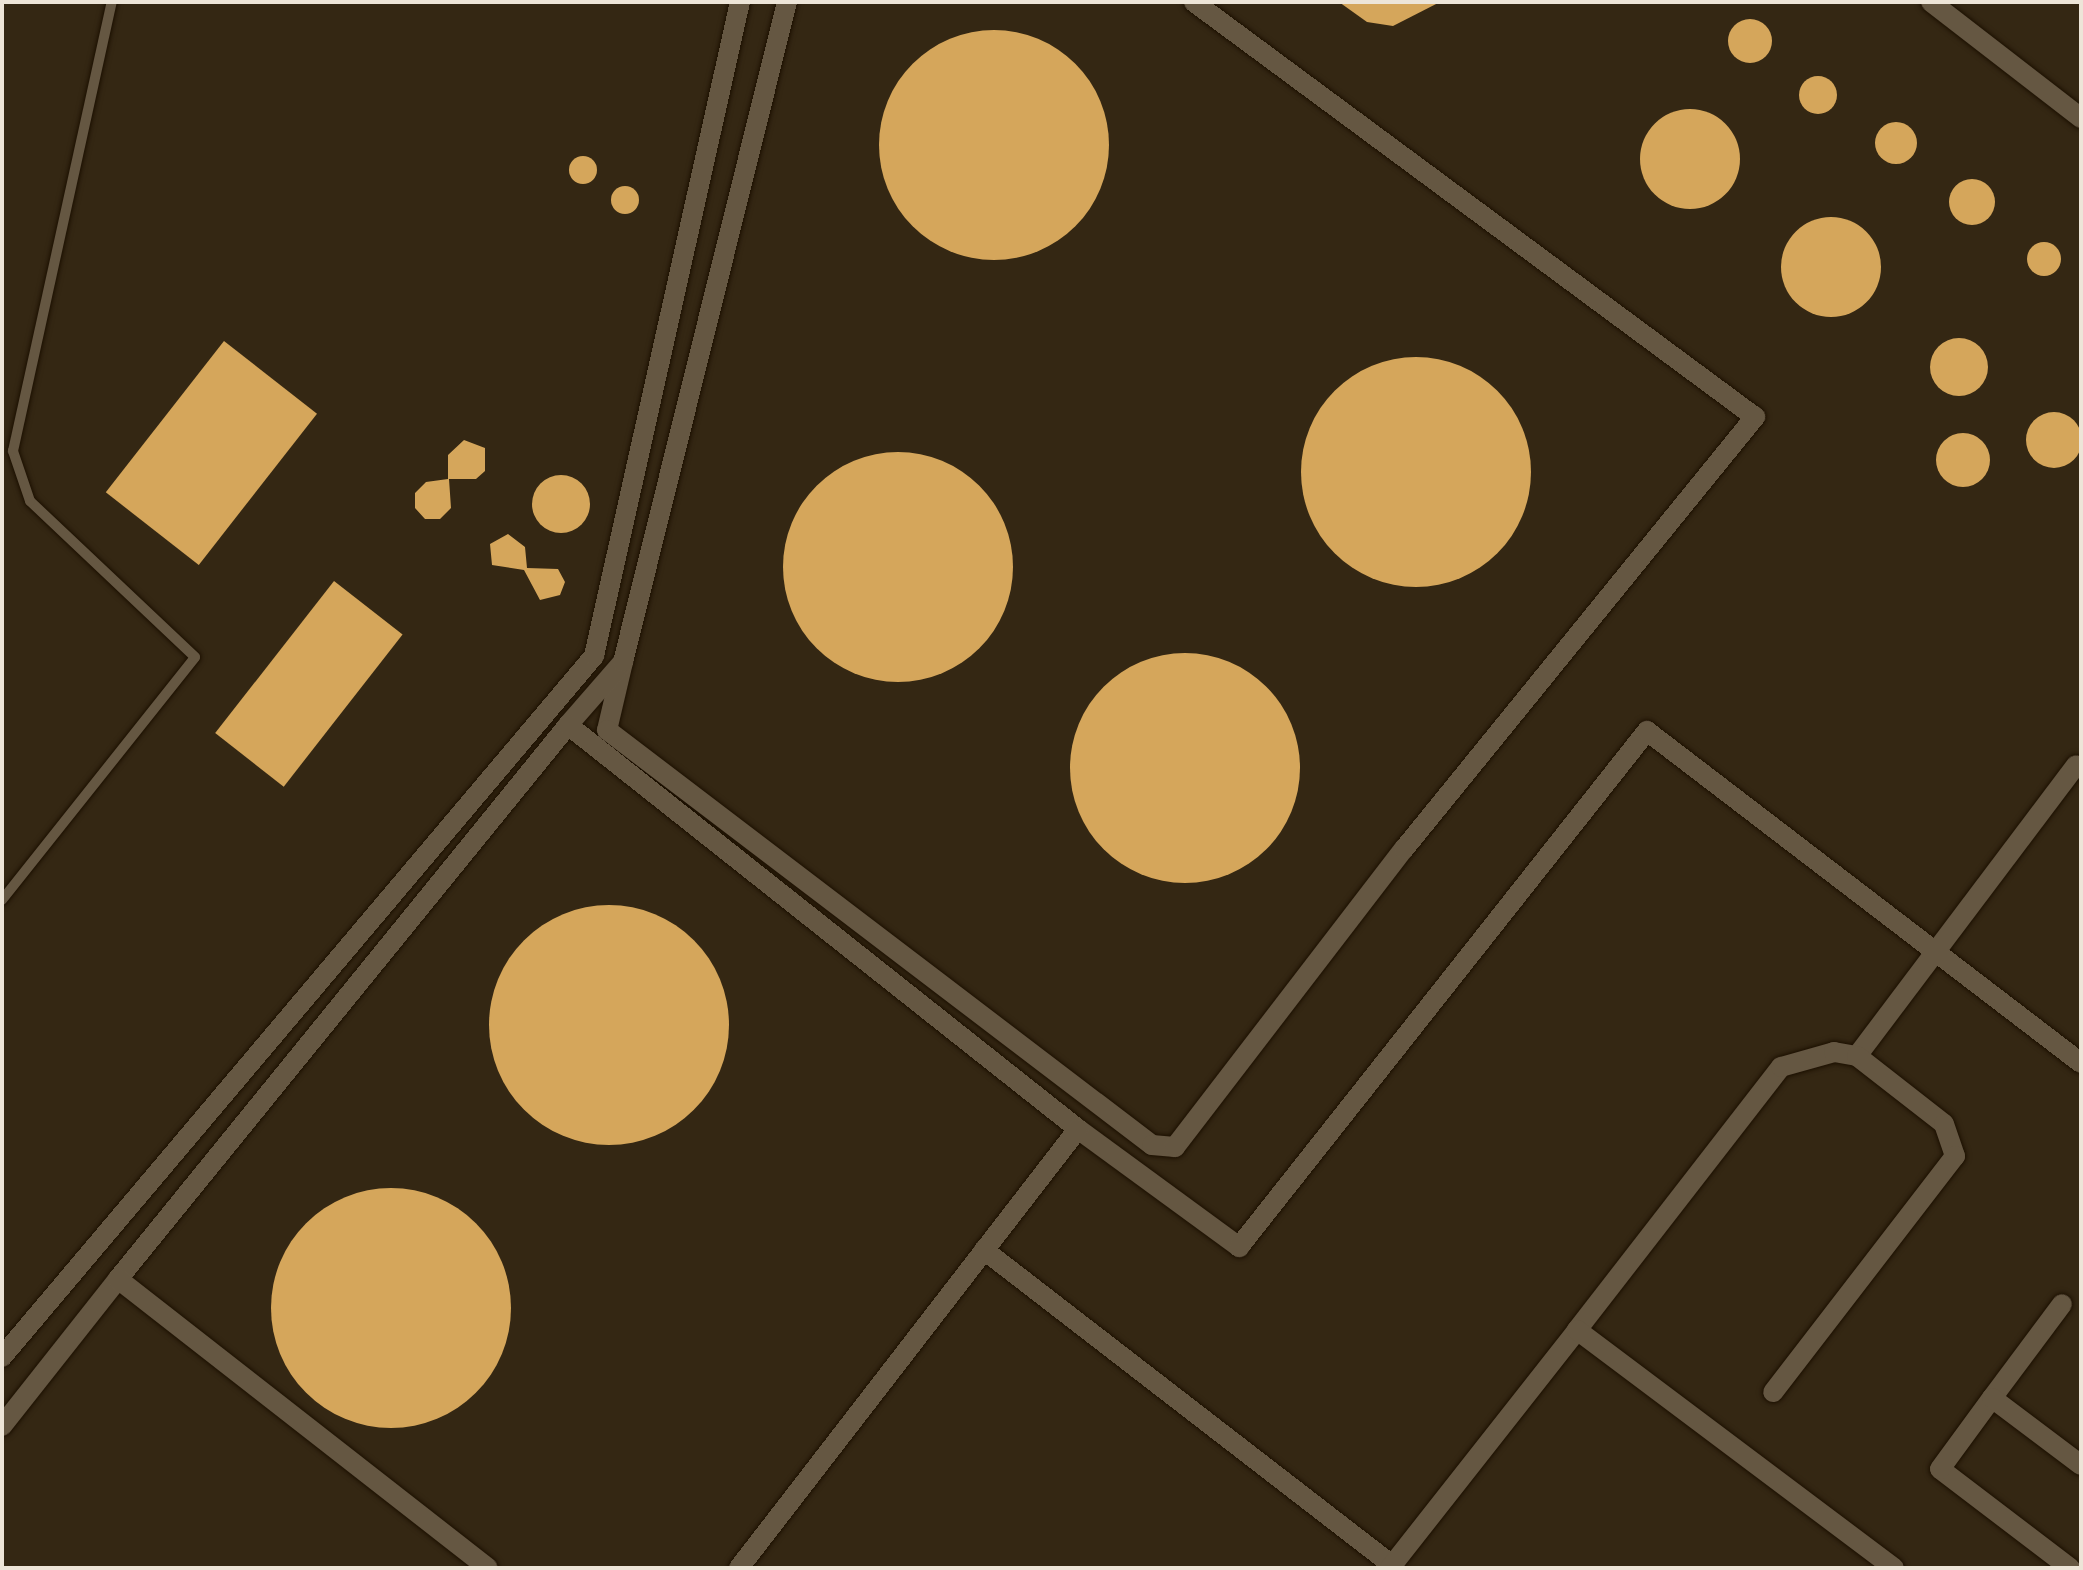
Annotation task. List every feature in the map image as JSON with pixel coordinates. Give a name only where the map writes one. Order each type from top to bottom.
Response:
[{"type":"street","points":[[2,1357],[594,656],[740,2]]},
{"type":"street","points":[[787,2],[607,730],[1152,1145],[1175,1147],[1404,849],[1755,417],[1194,2]]},
{"type":"street","points":[[1931,2],[2081,118]]},
{"type":"street","points":[[2,1426],[568,725],[623,662]]},
{"type":"street","points":[[568,725],[1078,1129],[1239,1247],[1647,731],[2081,1063]]},
{"type":"street","points":[[1857,1056],[2076,765]]},
{"type":"street","points":[[984,1250],[1391,1567],[1781,1067],[1834,1052],[1857,1056],[1944,1124],[1955,1156],[1773,1392]]},
{"type":"street","points":[[739,1568],[1078,1129]]},
{"type":"street","points":[[118,1279],[488,1568]]},
{"type":"street","points":[[2062,1304],[1940,1469],[2070,1568]]},
{"type":"street","points":[[1577,1330],[1894,1568]]},
{"type":"street","points":[[1992,1398],[2078,1457]]},
{"type":"lane","points":[[2,900],[195,657],[30,501],[13,451],[112,2]]},
{"type":"building","points":[[1339,2],[1440,2],[1393,26],[1367,22]]},
{"type":"building","points":[[1750,19],[1765,26],[1772,41],[1765,56],[1750,63],[1735,56],[1728,41],[1735,26]]},
{"type":"building","points":[[994,30],[1016,32],[1038,39],[1058,49],[1075,64],[1090,81],[1100,101],[1107,123],[1107,167],[1100,189],[1090,209],[1075,226],[1058,241],[1038,251],[1016,258],[994,260],[972,258],[950,251],[930,241],[913,226],[898,209],[888,189],[881,167],[879,145],[881,123],[888,101],[898,81],[913,64],[930,49],[950,39],[972,32]]},
{"type":"building","points":[[1818,76],[1832,81],[1837,95],[1832,109],[1818,114],[1804,109],[1799,95],[1804,81]]},
{"type":"building","points":[[1690,109],[1709,113],[1725,124],[1736,140],[1740,159],[1736,178],[1725,194],[1709,205],[1690,209],[1671,205],[1655,194],[1644,178],[1640,159],[1644,140],[1655,124],[1671,113]]},
{"type":"building","points":[[1896,122],[1911,128],[1917,143],[1911,158],[1896,164],[1881,158],[1875,143],[1881,128]]},
{"type":"building","points":[[583,156],[593,160],[597,170],[593,180],[583,184],[573,180],[569,170],[573,160]]},
{"type":"building","points":[[1972,179],[1988,186],[1995,202],[1988,218],[1972,225],[1956,218],[1949,202],[1956,186]]},
{"type":"building","points":[[625,186],[635,190],[639,200],[635,210],[625,214],[615,210],[611,200],[615,190]]},
{"type":"building","points":[[1831,217],[1859,225],[1873,239],[1881,267],[1873,295],[1859,309],[1831,317],[1803,309],[1789,295],[1781,267],[1789,239],[1803,225]]},
{"type":"building","points":[[2044,242],[2056,247],[2061,259],[2056,271],[2044,276],[2032,271],[2027,259],[2032,247]]},
{"type":"building","points":[[1959,338],[1980,346],[1988,367],[1980,388],[1959,396],[1938,388],[1930,367],[1938,346]]},
{"type":"building","points":[[224,341],[317,414],[199,565],[106,492]]},
{"type":"building","points":[[1416,357],[1438,359],[1460,366],[1480,376],[1497,391],[1512,408],[1522,428],[1529,450],[1529,494],[1522,516],[1512,536],[1497,553],[1480,568],[1460,578],[1438,585],[1416,587],[1394,585],[1372,578],[1352,568],[1335,553],[1320,536],[1310,516],[1303,494],[1301,472],[1303,450],[1310,428],[1320,408],[1335,391],[1352,376],[1372,366],[1394,359]]},
{"type":"building","points":[[2054,412],[2074,420],[2082,440],[2074,460],[2054,468],[2034,460],[2026,440],[2034,420]]},
{"type":"building","points":[[1963,433],[1982,441],[1990,460],[1982,479],[1963,487],[1944,479],[1936,460],[1944,441]]},
{"type":"building","points":[[464,440],[485,448],[485,471],[476,479],[449,479],[451,508],[440,519],[425,519],[415,508],[415,493],[426,482],[448,479],[448,455]]},
{"type":"building","points":[[898,452],[920,454],[942,461],[962,471],[979,486],[994,503],[1004,523],[1011,545],[1011,589],[1004,611],[994,631],[979,648],[962,663],[942,673],[920,680],[898,682],[876,680],[854,673],[834,663],[817,648],[802,631],[792,611],[785,589],[783,567],[785,545],[792,523],[802,503],[817,486],[834,471],[854,461],[876,454]]},
{"type":"building","points":[[561,475],[582,483],[590,504],[582,525],[561,533],[540,525],[532,504],[540,483]]},
{"type":"building","points":[[508,534],[525,547],[527,568],[558,569],[565,582],[560,595],[540,600],[524,570],[492,565],[490,544]]},
{"type":"building","points":[[334,581],[403,635],[284,787],[215,733]]},
{"type":"building","points":[[1185,653],[1207,655],[1229,662],[1249,672],[1266,687],[1281,704],[1291,724],[1298,746],[1298,790],[1291,812],[1281,832],[1266,849],[1249,864],[1229,874],[1207,881],[1185,883],[1163,881],[1141,874],[1121,864],[1104,849],[1089,832],[1079,812],[1072,790],[1070,768],[1072,746],[1079,724],[1089,704],[1104,687],[1121,672],[1141,662],[1163,655]]},
{"type":"building","points":[[609,905],[632,907],[655,914],[676,925],[694,940],[709,958],[720,979],[727,1002],[727,1048],[720,1071],[709,1092],[694,1110],[676,1125],[655,1136],[632,1143],[609,1145],[586,1143],[563,1136],[542,1125],[524,1110],[509,1092],[498,1071],[491,1048],[489,1025],[491,1002],[498,979],[509,958],[524,940],[542,925],[563,914],[586,907]]},
{"type":"building","points":[[391,1188],[414,1190],[437,1197],[458,1208],[476,1223],[491,1241],[502,1262],[509,1285],[509,1331],[502,1354],[491,1375],[476,1393],[458,1408],[437,1419],[414,1426],[391,1428],[368,1426],[345,1419],[324,1408],[306,1393],[291,1375],[280,1354],[273,1331],[271,1308],[273,1285],[280,1262],[291,1241],[306,1223],[324,1208],[345,1197],[368,1190]]}]
